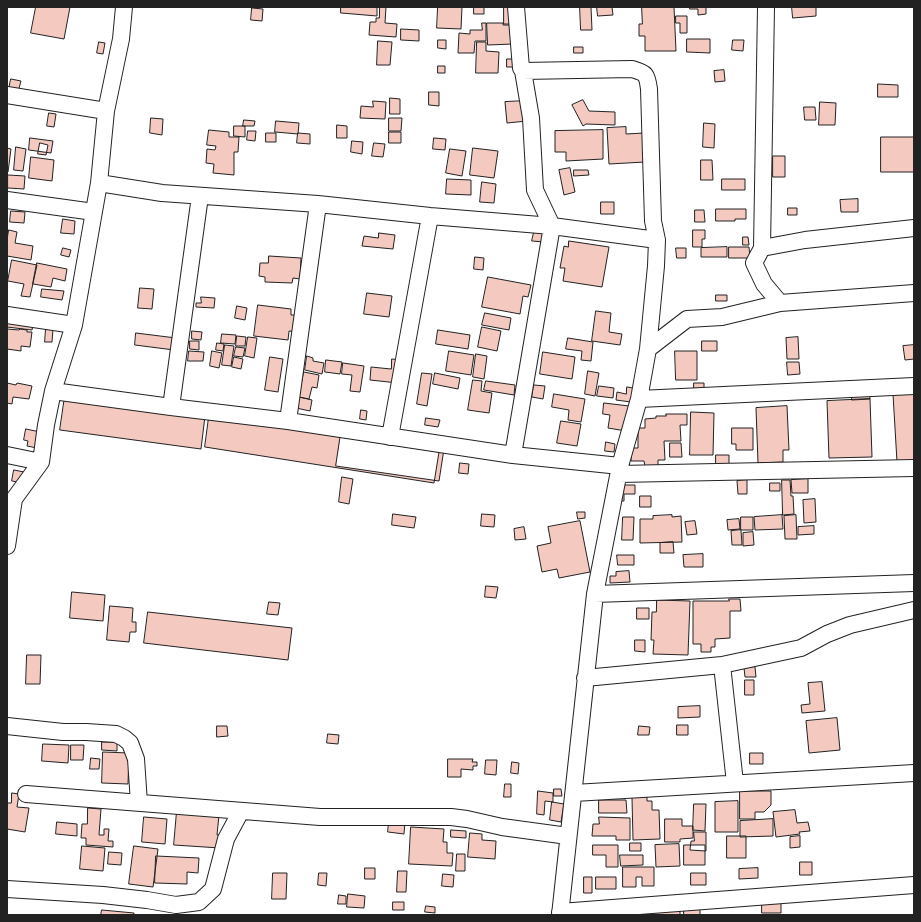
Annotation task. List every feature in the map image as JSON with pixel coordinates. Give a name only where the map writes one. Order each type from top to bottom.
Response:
[{"type":"street","points":[[7,546],[14,499],[41,462],[53,391],[74,325],[99,184],[106,111],[121,39],[124,7]]},
{"type":"street","points":[[513,455],[552,226],[535,190],[531,118],[523,71],[521,68],[516,7]]},
{"type":"street","points":[[766,7],[762,248],[754,263],[764,284],[780,303]]},
{"type":"street","points":[[523,71],[632,69],[643,72],[647,77],[649,89],[653,221],[657,240],[648,349],[639,400],[620,470],[595,594],[560,914],[914,885]]},
{"type":"street","points":[[7,95],[106,111]]},
{"type":"street","points":[[99,184],[162,193],[318,204],[430,216],[552,226],[657,240]]},
{"type":"street","points":[[171,407],[200,196]]},
{"type":"street","points":[[7,200],[94,212]]},
{"type":"street","points":[[288,421],[318,204]]},
{"type":"street","points":[[390,437],[430,216]]},
{"type":"street","points":[[762,248],[805,240],[914,228]]},
{"type":"street","points":[[648,349],[687,319],[722,317],[780,303],[914,293]]},
{"type":"street","points":[[7,315],[74,325]]},
{"type":"street","points":[[639,400],[914,386]]},
{"type":"street","points":[[53,391],[288,421],[620,470],[914,468]]},
{"type":"street","points":[[7,455],[41,462]]},
{"type":"street","points":[[595,594],[914,583]]},
{"type":"street","points":[[585,678],[722,665],[801,648],[827,634],[850,625],[914,610]]},
{"type":"street","points":[[722,665],[735,784]]},
{"type":"street","points":[[7,726],[63,732],[116,734],[124,738],[130,743],[136,759],[139,803]]},
{"type":"street","points":[[574,793],[914,773]]},
{"type":"street","points":[[26,794],[320,817],[451,817],[502,827],[568,836]]},
{"type":"street","points":[[7,889],[103,895],[176,905],[199,902],[212,889],[226,839],[241,811]]},
{"type":"building","points":[[36,7],[70,7],[64,39],[31,33]]},
{"type":"building","points":[[341,7],[377,7],[377,16],[341,13]]},
{"type":"building","points":[[380,7],[386,7],[385,23],[397,24],[396,37],[369,35],[370,22],[376,22],[376,18],[379,18]]},
{"type":"building","points":[[438,7],[462,7],[461,29],[437,28]]},
{"type":"building","points":[[474,7],[484,7],[484,14],[474,14]]},
{"type":"building","points":[[504,7],[512,7],[514,24],[504,24]]},
{"type":"building","points":[[580,7],[591,7],[592,30],[581,30]]},
{"type":"building","points":[[597,7],[612,7],[613,15],[598,16]]},
{"type":"building","points":[[642,7],[674,7],[676,51],[645,51],[645,36],[639,36],[639,24],[642,24]]},
{"type":"building","points":[[690,7],[706,7],[706,14],[698,15],[698,9],[690,9]]},
{"type":"building","points":[[792,7],[816,7],[816,16],[793,18]]},
{"type":"building","points":[[252,8],[263,9],[262,21],[251,20]]},
{"type":"building","points":[[676,16],[687,16],[687,33],[680,33],[680,23],[676,23]]},
{"type":"building","points":[[482,23],[486,23],[486,41],[475,41],[474,53],[458,53],[459,33],[470,34],[470,30],[482,30]]},
{"type":"building","points":[[487,23],[503,23],[503,25],[513,25],[513,44],[488,45]]},
{"type":"building","points":[[401,29],[419,30],[419,41],[401,40]]},
{"type":"building","points":[[687,39],[710,39],[710,53],[687,52]]},
{"type":"building","points":[[438,40],[446,40],[446,49],[438,48]]},
{"type":"building","points":[[733,40],[744,40],[743,51],[732,50]]},
{"type":"building","points":[[378,41],[392,42],[390,65],[377,65]]},
{"type":"building","points":[[99,42],[105,43],[103,54],[97,53]]},
{"type":"building","points":[[477,42],[486,42],[486,51],[499,52],[498,73],[476,73]]},
{"type":"building","points":[[574,47],[583,47],[583,53],[574,53]]},
{"type":"building","points":[[507,59],[513,59],[513,67],[507,67]]},
{"type":"building","points":[[438,66],[445,66],[445,73],[438,73]]},
{"type":"building","points":[[724,70],[725,81],[715,82],[714,71]]},
{"type":"building","points":[[11,79],[21,81],[18,92],[9,89]]},
{"type":"building","points":[[878,84],[898,85],[898,97],[878,97]]},
{"type":"building","points":[[429,92],[439,92],[439,106],[429,105]]},
{"type":"building","points":[[390,98],[400,99],[400,114],[390,114]]},
{"type":"building","points":[[583,100],[589,111],[615,112],[615,125],[586,124],[583,126],[572,105]]},
{"type":"building","points":[[373,101],[386,102],[385,119],[360,118],[361,106],[373,107]]},
{"type":"building","points":[[525,101],[527,121],[507,123],[505,102]]},
{"type":"building","points":[[820,102],[836,103],[835,125],[819,125]]},
{"type":"building","points":[[804,107],[815,107],[816,120],[805,120]]},
{"type":"building","points":[[49,113],[56,114],[54,127],[47,126]]},
{"type":"building","points":[[151,118],[163,119],[162,135],[150,133]]},
{"type":"building","points":[[389,118],[402,118],[401,131],[389,131]]},
{"type":"building","points":[[244,120],[255,121],[254,126],[243,126]]},
{"type":"building","points":[[276,121],[299,123],[298,134],[275,132]]},
{"type":"building","points":[[704,123],[715,124],[714,148],[703,147]]},
{"type":"building","points":[[337,125],[347,126],[347,138],[337,138]]},
{"type":"building","points":[[234,126],[245,126],[245,137],[234,136]]},
{"type":"building","points":[[626,127],[626,134],[644,133],[645,162],[609,164],[607,128]]},
{"type":"building","points":[[209,130],[229,132],[229,137],[239,137],[238,152],[234,152],[234,175],[213,173],[214,164],[206,163],[207,149],[215,150],[216,146],[207,145]]},
{"type":"building","points":[[603,130],[603,159],[566,161],[566,152],[555,152],[555,131]]},
{"type":"building","points":[[248,131],[256,131],[255,141],[247,140]]},
{"type":"building","points":[[389,132],[401,132],[401,143],[389,143]]},
{"type":"building","points":[[266,133],[276,133],[276,142],[266,142]]},
{"type":"building","points":[[298,133],[310,134],[310,144],[297,143]]},
{"type":"building","points":[[881,137],[914,137],[914,172],[881,172]]},
{"type":"building","points":[[30,138],[53,141],[51,153],[29,150]]},
{"type":"building","points":[[434,138],[446,139],[445,150],[433,149]]},
{"type":"building","points":[[352,141],[363,142],[362,154],[351,152]]},
{"type":"building","points":[[40,143],[48,145],[46,155],[38,154]]},
{"type":"building","points":[[374,143],[385,144],[383,157],[372,156]]},
{"type":"building","points":[[16,147],[26,149],[23,171],[14,170]]},
{"type":"building","points":[[7,148],[11,149],[8,172],[7,172]]},
{"type":"building","points":[[473,148],[498,151],[494,178],[470,175]]},
{"type":"building","points":[[450,149],[466,151],[462,176],[446,173]]},
{"type":"building","points":[[773,156],[785,156],[785,177],[773,177]]},
{"type":"building","points":[[31,157],[54,160],[52,181],[29,178]]},
{"type":"building","points":[[701,160],[712,160],[713,180],[701,180]]},
{"type":"building","points":[[570,168],[575,192],[564,195],[559,170]]},
{"type":"building","points":[[574,170],[588,170],[589,175],[574,176]]},
{"type":"building","points":[[8,175],[25,176],[24,189],[8,188]]},
{"type":"building","points":[[447,179],[471,180],[471,195],[446,194]]},
{"type":"building","points":[[722,179],[745,179],[745,190],[722,190]]},
{"type":"building","points":[[482,182],[496,184],[494,203],[480,202]]},
{"type":"building","points":[[858,199],[858,212],[841,212],[840,200]]},
{"type":"building","points":[[601,202],[614,202],[614,214],[601,214]]},
{"type":"building","points":[[788,208],[797,208],[797,215],[788,215]]},
{"type":"building","points":[[716,209],[746,209],[746,219],[735,219],[735,221],[716,221]]},
{"type":"building","points":[[695,210],[704,210],[705,222],[695,222]]},
{"type":"building","points":[[11,211],[25,212],[24,223],[10,222]]},
{"type":"building","points":[[63,219],[75,221],[74,234],[61,233]]},
{"type":"building","points":[[535,228],[545,229],[544,242],[532,241]]},
{"type":"building","points":[[9,230],[17,232],[15,243],[33,246],[31,260],[7,256],[7,240]]},
{"type":"building","points":[[693,230],[705,230],[705,239],[702,239],[702,247],[693,247]]},
{"type":"building","points":[[379,233],[395,235],[393,249],[362,246],[364,236],[378,238]]},
{"type":"building","points":[[743,237],[748,237],[749,245],[743,245]]},
{"type":"building","points":[[569,241],[609,247],[602,287],[563,281],[565,268],[560,268],[564,246],[568,247]]},
{"type":"building","points":[[727,247],[727,257],[701,257],[701,248]]},
{"type":"building","points":[[729,247],[749,247],[750,258],[729,258]]},
{"type":"building","points":[[63,248],[71,250],[69,257],[61,255]]},
{"type":"building","points":[[676,248],[686,248],[686,258],[677,258]]},
{"type":"building","points":[[269,256],[301,258],[300,279],[293,278],[292,283],[265,282],[265,277],[259,276],[260,263],[268,263]]},
{"type":"building","points":[[475,257],[484,258],[483,270],[474,269]]},
{"type":"building","points":[[12,260],[37,265],[30,297],[21,296],[24,284],[8,281]]},
{"type":"building","points":[[37,263],[67,269],[65,281],[53,278],[51,287],[33,284]]},
{"type":"building","points":[[488,277],[531,285],[528,297],[523,296],[520,314],[482,307]]},
{"type":"building","points":[[140,288],[154,289],[152,309],[138,308]]},
{"type":"building","points":[[42,289],[64,291],[62,300],[41,297]]},
{"type":"building","points":[[367,293],[392,296],[389,317],[364,314]]},
{"type":"building","points":[[716,295],[727,295],[727,301],[716,301]]},
{"type":"building","points":[[201,297],[215,298],[214,308],[196,307],[196,303],[201,303]]},
{"type":"building","points":[[258,305],[291,309],[291,315],[300,315],[298,332],[289,331],[288,340],[254,336]]},
{"type":"building","points":[[237,306],[247,308],[245,320],[235,318]]},
{"type":"building","points":[[596,311],[611,313],[609,332],[622,334],[620,345],[592,341]]},
{"type":"building","points":[[485,313],[511,318],[509,330],[482,325]]},
{"type":"building","points":[[7,317],[34,320],[32,330],[7,327]]},
{"type":"building","points":[[482,327],[501,331],[497,351],[478,347]]},
{"type":"building","points":[[46,328],[53,329],[52,342],[45,342]]},
{"type":"building","points":[[7,329],[20,329],[27,330],[27,332],[32,332],[30,347],[21,346],[21,351],[7,349]]},
{"type":"building","points":[[438,330],[470,335],[468,349],[436,344]]},
{"type":"building","points":[[192,331],[202,332],[201,340],[192,339]]},
{"type":"building","points":[[136,333],[176,338],[174,350],[135,345]]},
{"type":"building","points":[[222,334],[236,335],[235,344],[221,343]]},
{"type":"building","points":[[237,336],[246,337],[245,346],[236,346]]},
{"type":"building","points":[[248,337],[257,338],[254,358],[245,356]]},
{"type":"building","points":[[798,337],[799,359],[787,359],[786,338]]},
{"type":"building","points":[[568,338],[593,342],[591,361],[581,360],[582,351],[566,349]]},
{"type":"building","points":[[190,341],[199,341],[199,350],[190,349]]},
{"type":"building","points":[[702,341],[717,341],[717,351],[702,351]]},
{"type":"building","points":[[217,343],[224,344],[223,351],[216,350]]},
{"type":"building","points":[[225,345],[234,346],[231,366],[222,365]]},
{"type":"building","points":[[914,345],[914,359],[905,360],[903,346]]},
{"type":"building","points":[[236,347],[245,348],[243,357],[234,356]]},
{"type":"building","points":[[189,351],[204,352],[203,361],[188,361]]},
{"type":"building","points":[[212,351],[222,353],[219,368],[210,366]]},
{"type":"building","points":[[449,351],[474,355],[471,375],[446,371]]},
{"type":"building","points":[[675,351],[697,351],[697,380],[676,380]]},
{"type":"building","points":[[543,352],[575,357],[572,379],[540,374]]},
{"type":"building","points":[[476,354],[487,356],[484,379],[473,377]]},
{"type":"building","points":[[307,356],[313,358],[313,361],[324,363],[322,374],[305,370]]},
{"type":"building","points":[[234,357],[243,359],[241,369],[232,367]]},
{"type":"building","points":[[270,357],[283,359],[278,392],[265,390]]},
{"type":"building","points":[[392,359],[401,360],[398,383],[370,380],[371,367],[391,369]]},
{"type":"building","points":[[326,360],[342,362],[340,374],[325,372]]},
{"type":"building","points":[[787,362],[799,362],[800,374],[788,375]]},
{"type":"building","points":[[343,363],[364,366],[360,392],[350,391],[352,375],[342,374]]},
{"type":"building","points":[[588,371],[599,373],[595,396],[585,394]]},
{"type":"building","points":[[304,372],[319,375],[317,388],[312,387],[309,399],[299,397]]},
{"type":"building","points":[[422,373],[432,374],[427,406],[417,404]]},
{"type":"building","points":[[435,373],[460,378],[458,389],[433,384]]},
{"type":"building","points":[[473,380],[482,381],[481,391],[492,393],[489,413],[468,410]]},
{"type":"building","points":[[486,381],[515,385],[514,395],[484,390]]},
{"type":"building","points":[[7,383],[32,386],[29,399],[13,397],[12,404],[7,403]]},
{"type":"building","points":[[694,383],[704,383],[704,392],[694,392]]},
{"type":"building","points":[[534,385],[545,386],[543,399],[532,397]]},
{"type":"building","points":[[599,386],[614,388],[613,398],[597,396]]},
{"type":"building","points":[[627,387],[633,388],[631,402],[616,400],[617,392],[626,394]]},
{"type":"building","points":[[852,392],[869,392],[870,399],[852,400]]},
{"type":"building","points":[[914,393],[914,461],[897,462],[893,394]]},
{"type":"building","points":[[554,394],[585,399],[581,422],[568,420],[569,410],[552,407]]},
{"type":"building","points":[[65,396],[205,416],[201,449],[60,430]]},
{"type":"building","points":[[299,397],[312,400],[310,411],[296,408]]},
{"type":"building","points":[[870,399],[872,457],[829,458],[827,401]]},
{"type":"building","points":[[604,403],[629,406],[626,431],[608,428],[610,415],[603,414]]},
{"type":"building","points":[[787,406],[789,450],[783,450],[783,462],[758,463],[756,408]]},
{"type":"building","points":[[361,410],[367,411],[366,420],[360,419]]},
{"type":"building","points":[[691,412],[714,413],[713,455],[690,455]]},
{"type":"building","points":[[666,414],[687,414],[687,425],[680,425],[681,441],[664,441],[665,460],[658,460],[658,466],[645,466],[644,461],[631,461],[631,448],[638,448],[638,428],[645,428],[645,419],[656,418],[656,416],[666,416]]},
{"type":"building","points":[[209,417],[439,452],[434,483],[205,447]]},
{"type":"building","points":[[426,418],[440,420],[438,427],[425,425]]},
{"type":"building","points":[[561,421],[581,424],[577,446],[557,443]]},
{"type":"building","points":[[732,428],[753,428],[753,450],[736,450],[736,444],[732,444]]},
{"type":"building","points":[[26,429],[45,433],[42,449],[27,446],[28,441],[24,440]]},
{"type":"building","points":[[341,433],[444,449],[439,481],[336,466]]},
{"type":"building","points":[[606,442],[615,444],[614,452],[605,451]]},
{"type":"building","points":[[670,443],[681,443],[682,457],[670,457]]},
{"type":"building","points":[[716,455],[729,455],[729,464],[716,465]]},
{"type":"building","points":[[460,463],[469,464],[468,474],[459,473]]},
{"type":"building","points":[[14,470],[24,472],[22,483],[12,481]]},
{"type":"building","points":[[342,477],[353,479],[349,504],[339,502]]},
{"type":"building","points":[[808,479],[808,493],[792,493],[791,480]]},
{"type":"building","points":[[747,480],[747,494],[738,494],[737,481]]},
{"type":"building","points":[[782,480],[790,480],[794,514],[783,515]]},
{"type":"building","points":[[770,483],[780,483],[780,491],[770,491]]},
{"type":"building","points":[[619,485],[635,485],[635,494],[624,494],[624,501],[619,501]]},
{"type":"building","points":[[640,496],[651,496],[651,507],[640,507]]},
{"type":"building","points":[[815,499],[816,522],[804,523],[803,500]]},
{"type":"building","points":[[577,512],[585,512],[585,518],[578,519]]},
{"type":"building","points":[[393,514],[416,517],[414,528],[392,525]]},
{"type":"building","points":[[482,514],[495,515],[494,527],[481,526]]},
{"type":"building","points":[[672,515],[672,517],[681,516],[682,542],[640,543],[640,519],[653,519],[653,516]]},
{"type":"building","points":[[782,515],[783,529],[755,530],[754,517]]},
{"type":"building","points":[[796,515],[797,539],[785,539],[784,516]]},
{"type":"building","points":[[623,517],[634,517],[633,540],[622,540]]},
{"type":"building","points":[[741,517],[753,517],[753,530],[741,530]]},
{"type":"building","points":[[739,519],[740,529],[728,530],[727,520]]},
{"type":"building","points":[[580,521],[590,572],[559,578],[557,569],[542,572],[537,546],[551,543],[548,527]]},
{"type":"building","points":[[695,521],[697,534],[687,535],[685,522]]},
{"type":"building","points":[[814,526],[814,534],[798,535],[798,527]]},
{"type":"building","points":[[524,527],[526,539],[515,540],[514,529]]},
{"type":"building","points":[[741,530],[742,545],[732,545],[731,531]]},
{"type":"building","points":[[753,532],[754,545],[743,546],[743,533]]},
{"type":"building","points":[[673,542],[674,553],[660,553],[660,543]]},
{"type":"building","points":[[703,554],[703,567],[684,567],[683,555]]},
{"type":"building","points":[[617,555],[634,555],[634,565],[618,565]]},
{"type":"building","points":[[629,571],[630,582],[610,583],[610,576],[616,576],[616,572]]},
{"type":"building","points":[[486,586],[498,587],[496,598],[485,597]]},
{"type":"building","points":[[72,592],[105,595],[103,621],[70,618]]},
{"type":"building","points":[[729,599],[740,599],[741,611],[730,611],[730,638],[715,639],[715,647],[711,647],[711,652],[701,652],[701,644],[693,644],[693,601],[729,601]]},
{"type":"building","points":[[657,600],[690,601],[688,655],[653,654],[654,640],[651,640],[652,612],[656,612]]},
{"type":"building","points":[[269,602],[280,603],[278,615],[267,614]]},
{"type":"building","points":[[110,606],[133,608],[132,622],[136,622],[136,632],[130,632],[129,642],[107,640]]},
{"type":"building","points":[[637,608],[649,608],[649,619],[637,619]]},
{"type":"building","points":[[148,612],[292,628],[288,660],[144,643]]},
{"type":"building","points":[[635,640],[645,640],[645,652],[635,651]]},
{"type":"building","points":[[27,655],[41,655],[40,684],[26,684]]},
{"type":"building","points":[[755,667],[756,677],[745,677],[744,668]]},
{"type":"building","points":[[745,680],[754,680],[754,695],[745,695]]},
{"type":"building","points":[[822,682],[825,711],[802,713],[801,705],[810,704],[808,683]]},
{"type":"building","points":[[700,706],[700,717],[678,718],[678,707]]},
{"type":"building","points":[[837,718],[840,750],[809,753],[806,721]]},
{"type":"building","points":[[677,725],[688,725],[688,735],[677,735]]},
{"type":"building","points":[[217,726],[227,726],[228,736],[217,737]]},
{"type":"building","points":[[639,726],[650,727],[649,735],[638,735]]},
{"type":"building","points":[[328,734],[339,735],[338,744],[327,743]]},
{"type":"building","points":[[102,742],[117,742],[117,751],[102,750]]},
{"type":"building","points":[[43,744],[69,745],[68,763],[42,761]]},
{"type":"building","points":[[71,745],[84,745],[83,760],[71,760]]},
{"type":"building","points":[[103,752],[129,753],[128,784],[102,783]]},
{"type":"building","points":[[750,753],[763,753],[763,764],[750,764]]},
{"type":"building","points":[[91,758],[100,759],[99,769],[90,769]]},
{"type":"building","points":[[448,759],[473,759],[472,762],[477,762],[477,766],[473,766],[473,770],[461,769],[461,777],[448,777]]},
{"type":"building","points":[[486,760],[497,760],[496,775],[485,774]]},
{"type":"building","points":[[512,762],[519,763],[518,774],[511,773]]},
{"type":"building","points":[[505,784],[511,784],[511,797],[504,797]]},
{"type":"building","points":[[554,789],[561,789],[562,796],[554,796]]},
{"type":"building","points":[[538,791],[553,793],[553,802],[545,801],[544,815],[537,814]]},
{"type":"building","points":[[740,791],[771,791],[771,805],[764,812],[755,812],[755,819],[740,819]]},
{"type":"building","points":[[12,793],[19,794],[17,807],[29,808],[25,832],[7,829],[7,803],[11,803]]},
{"type":"building","points":[[647,797],[647,801],[652,801],[652,810],[659,810],[660,839],[633,840],[632,798]]},
{"type":"building","points":[[599,800],[626,800],[627,813],[599,813]]},
{"type":"building","points":[[738,801],[738,832],[715,832],[715,802]]},
{"type":"building","points":[[552,802],[564,804],[561,822],[550,820]]},
{"type":"building","points":[[694,804],[706,804],[705,831],[693,830]]},
{"type":"building","points":[[88,808],[101,809],[99,835],[104,835],[104,829],[109,829],[108,841],[113,841],[113,847],[86,845],[86,838],[81,838],[82,824],[87,824]]},
{"type":"building","points":[[795,810],[797,823],[808,822],[810,831],[799,832],[800,834],[776,837],[773,812]]},
{"type":"building","points":[[177,811],[219,815],[217,835],[221,836],[220,848],[174,845]]},
{"type":"building","points":[[144,817],[167,819],[165,844],[142,842]]},
{"type":"building","points":[[599,817],[630,818],[630,840],[616,840],[616,836],[592,836],[593,824],[599,824]]},
{"type":"building","points":[[665,819],[682,819],[682,826],[693,826],[693,838],[680,839],[680,842],[665,842]]},
{"type":"building","points":[[773,819],[773,836],[740,837],[740,821]]},
{"type":"building","points":[[389,821],[405,822],[404,834],[388,832]]},
{"type":"building","points":[[57,822],[77,824],[77,836],[56,834]]},
{"type":"building","points":[[411,827],[444,829],[443,842],[447,842],[447,853],[453,853],[452,866],[409,864]]},
{"type":"building","points":[[451,830],[466,831],[466,838],[451,837]]},
{"type":"building","points":[[694,832],[706,832],[706,851],[690,850],[691,841],[694,841]]},
{"type":"building","points":[[470,833],[482,834],[482,840],[496,841],[495,859],[468,857]]},
{"type":"building","points":[[727,836],[746,836],[746,858],[727,858]]},
{"type":"building","points":[[800,836],[800,847],[790,848],[790,837]]},
{"type":"building","points":[[630,843],[641,843],[641,851],[630,851]]},
{"type":"building","points":[[679,844],[680,866],[656,867],[655,845]]},
{"type":"building","points":[[593,845],[618,845],[618,867],[606,867],[606,855],[593,855]]},
{"type":"building","points":[[684,845],[705,845],[705,865],[684,865]]},
{"type":"building","points":[[82,846],[105,848],[103,871],[80,869]]},
{"type":"building","points":[[134,846],[158,849],[153,887],[129,884]]},
{"type":"building","points":[[109,852],[122,853],[121,865],[108,864]]},
{"type":"building","points":[[457,854],[465,854],[465,871],[456,871]]},
{"type":"building","points":[[620,855],[643,855],[643,865],[621,866]]},
{"type":"building","points":[[156,856],[199,858],[198,873],[187,872],[187,884],[155,883]]},
{"type":"building","points":[[800,862],[812,862],[812,875],[800,875]]},
{"type":"building","points":[[623,867],[654,867],[654,886],[642,886],[642,877],[636,877],[636,887],[623,887]]},
{"type":"building","points":[[365,868],[375,868],[375,879],[365,879]]},
{"type":"building","points":[[758,868],[758,878],[739,879],[739,869]]},
{"type":"building","points":[[398,871],[407,871],[406,892],[397,892]]},
{"type":"building","points":[[273,873],[287,873],[286,899],[272,899]]},
{"type":"building","points":[[319,873],[327,873],[326,886],[318,885]]},
{"type":"building","points":[[691,873],[706,873],[706,885],[691,885]]},
{"type":"building","points":[[443,874],[454,875],[453,887],[442,886]]},
{"type":"building","points":[[584,877],[592,877],[592,893],[584,893]]},
{"type":"building","points":[[596,877],[616,877],[616,889],[596,889]]},
{"type":"building","points":[[348,894],[365,896],[364,908],[347,907]]},
{"type":"building","points":[[339,895],[346,896],[346,904],[338,904]]},
{"type":"building","points":[[762,901],[781,901],[781,913],[762,913]]},
{"type":"building","points":[[393,902],[404,902],[404,910],[393,910]]},
{"type":"building","points":[[426,906],[435,907],[435,913],[425,912]]},
{"type":"building","points":[[684,908],[700,908],[700,915],[684,915]]},
{"type":"building","points":[[102,910],[134,913],[134,915],[101,915]]},
{"type":"building","points":[[645,911],[680,911],[680,915],[645,915]]}]
